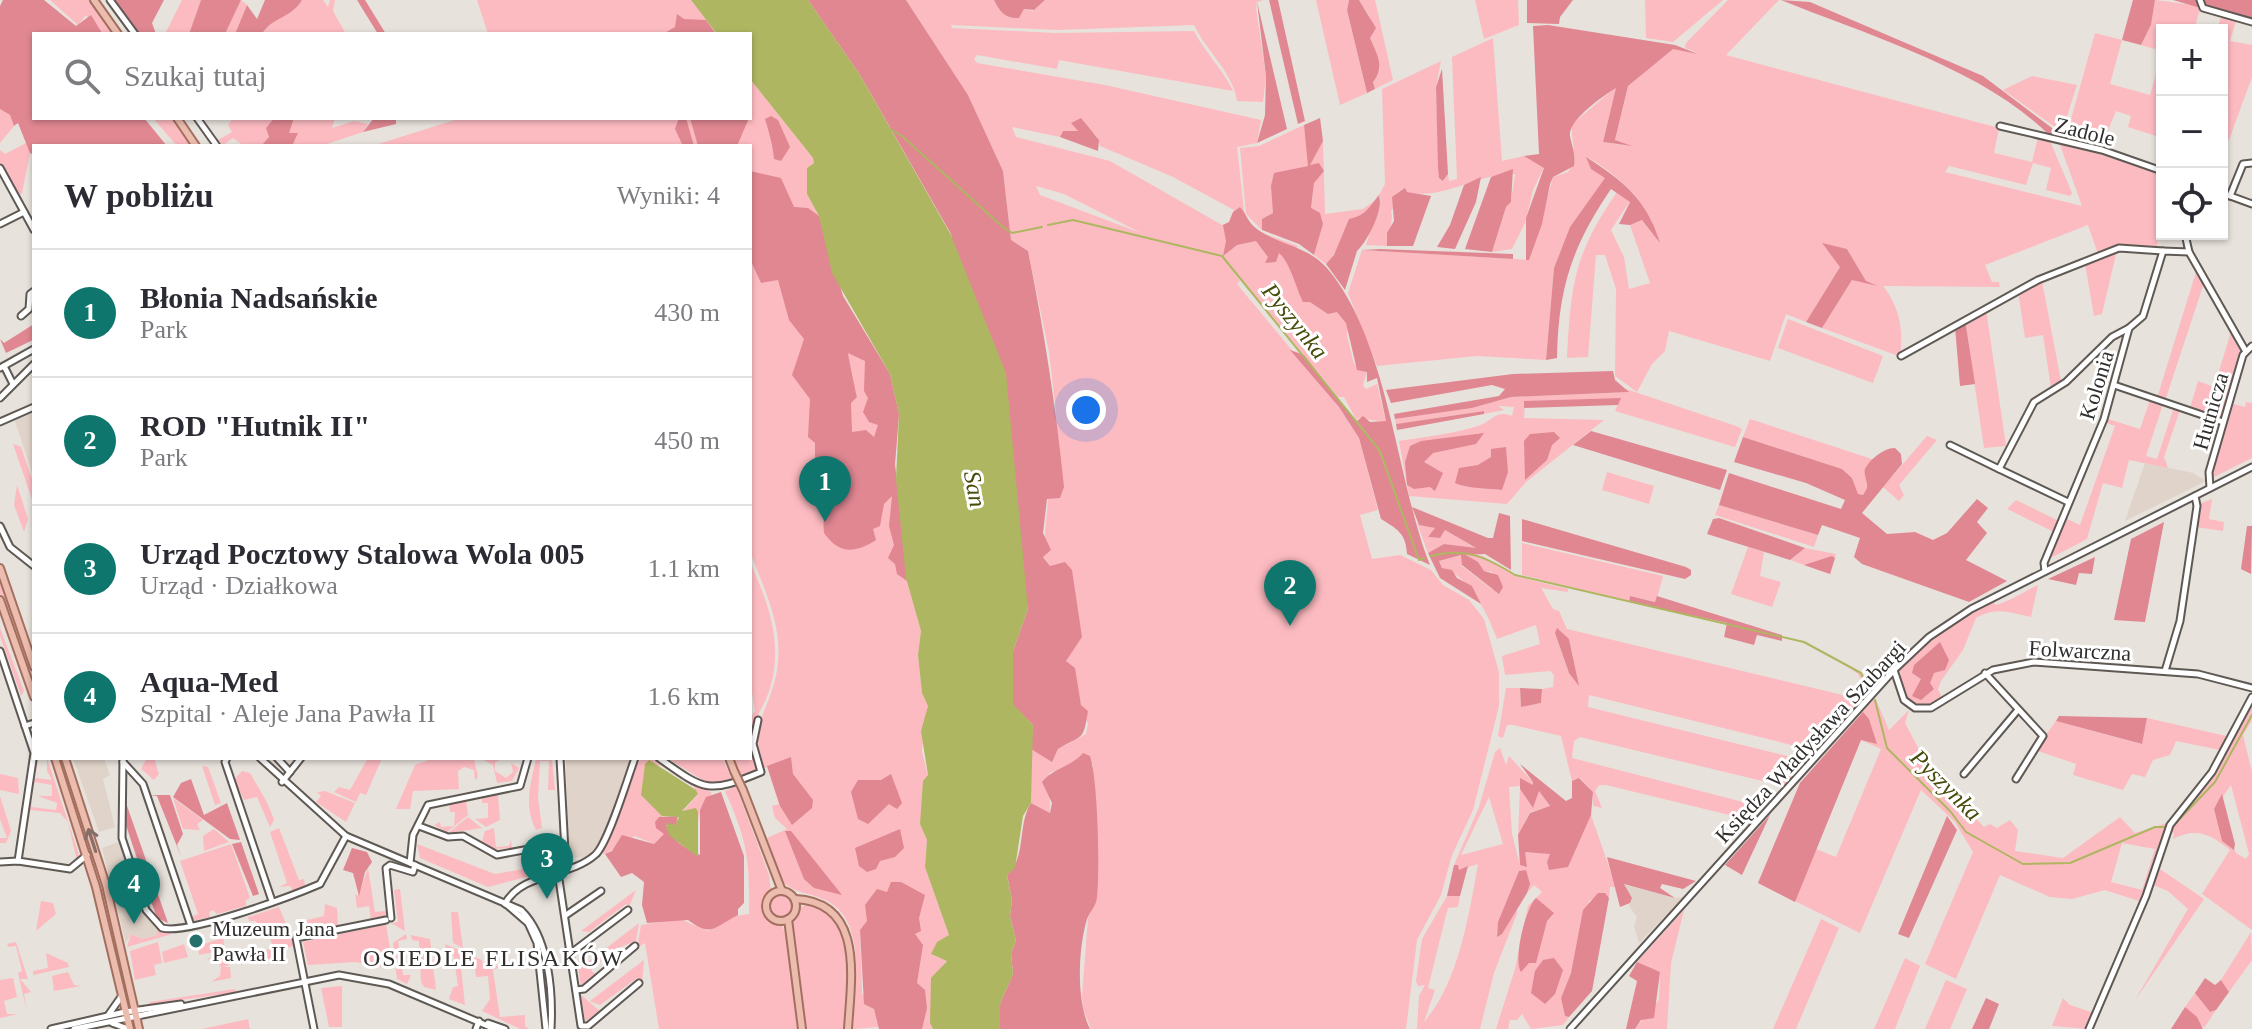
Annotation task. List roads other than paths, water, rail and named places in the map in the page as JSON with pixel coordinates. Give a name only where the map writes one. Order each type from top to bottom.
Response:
[{"type":"main road","points":[[94,0],[117,32]]},
{"type":"main road","points":[[178,120],[195,144]]},
{"type":"main road","points":[[0,568],[32,661]]},
{"type":"main road","points":[[0,600],[32,691]]},
{"type":"main road","points":[[56,760],[87,855],[129,1029]]},
{"type":"main road","points":[[66,760],[106,885],[140,1029]]},
{"type":"main road","points":[[730,760],[778,892],[795,902],[818,903],[839,916],[848,936],[849,1028]]},
{"type":"main road","points":[[778,892],[768,899],[767,909],[772,917],[784,919]]},
{"type":"main road","points":[[795,902],[784,919],[802,1029]]},
{"type":"street","points":[[110,0],[134,32]]},
{"type":"street","points":[[2200,0],[2203,8],[2252,22]]},
{"type":"street","points":[[198,120],[216,144]]},
{"type":"street","name":"Zadole","points":[[2000,126],[2102,150],[2156,169]]},
{"type":"street","points":[[2252,163],[2243,164],[2230,196],[2252,204]]},
{"type":"street","points":[[0,168],[32,226]]},
{"type":"street","points":[[0,224],[24,212]]},
{"type":"street","points":[[2186,240],[2189,252],[2249,348]]},
{"type":"street","points":[[1901,356],[2038,280],[2119,248],[2189,252]]},
{"type":"street","name":"Kolonia","points":[[2045,571],[2044,563],[2104,419],[2129,328],[2143,316],[2163,251]]},
{"type":"street","points":[[21,316],[29,309],[32,292]]},
{"type":"street","points":[[1999,469],[2034,402],[2066,382],[2112,337],[2129,328]]},
{"type":"street","name":"Hutnicza","points":[[2210,488],[2206,474],[2249,348]]},
{"type":"street","points":[[13,385],[2,367],[32,350]]},
{"type":"street","points":[[0,398],[32,366]]},
{"type":"street","points":[[2114,385],[2223,422]]},
{"type":"street","points":[[0,421],[32,408]]},
{"type":"street","points":[[1950,445],[2068,502]]},
{"type":"street","name":"Księdza Władysława Szubargi","points":[[1570,1029],[1894,670],[1953,621],[2252,467]]},
{"type":"street","points":[[2165,671],[2182,608],[2197,506],[2195,496]]},
{"type":"street","points":[[0,526],[10,547],[32,564]]},
{"type":"street","points":[[0,651],[32,750]]},
{"type":"street","name":"Folwarczna","points":[[1894,670],[1904,700],[1910,706],[1926,709],[1938,706],[1985,673],[2034,662],[2211,675],[2252,688]]},
{"type":"street","points":[[1985,673],[2043,736],[2016,779]]},
{"type":"street","points":[[2089,1029],[2152,882],[2170,825],[2212,772],[2252,697]]},
{"type":"street","points":[[1964,774],[2017,711]]},
{"type":"street","points":[[662,760],[704,786],[716,788],[761,772],[753,744],[758,720]]},
{"type":"street","points":[[25,726],[32,724]]},
{"type":"street","points":[[18,861],[34,760]]},
{"type":"street","points":[[123,760],[122,838],[146,910],[162,928],[191,926],[320,884],[346,836]]},
{"type":"street","points":[[123,760],[143,784],[191,926]]},
{"type":"street","points":[[227,760],[226,766],[272,901]]},
{"type":"street","points":[[262,760],[282,782],[346,836],[505,904],[528,923],[537,943],[551,1028]]},
{"type":"street","points":[[279,760],[290,772]]},
{"type":"street","points":[[282,782],[299,760]]},
{"type":"street","points":[[314,1029],[296,938],[389,919],[386,868],[390,865],[413,872],[413,835],[431,803],[520,786],[527,760]]},
{"type":"street","points":[[560,760],[566,870]]},
{"type":"street","points":[[505,904],[518,887],[566,870],[589,859],[600,848],[634,760]]},
{"type":"street","points":[[419,826],[448,837],[463,836],[497,855],[545,846],[565,848]]},
{"type":"street","points":[[0,862],[77,867],[87,855]]},
{"type":"street","points":[[558,873],[583,1026],[639,983]]},
{"type":"street","points":[[566,915],[601,891]]},
{"type":"street","points":[[571,953],[628,910]]},
{"type":"street","points":[[576,990],[584,989],[635,946]]},
{"type":"street","points":[[53,1028],[339,975],[367,977],[505,1029]]},
{"type":"street","points":[[108,1016],[117,1007],[121,996]]},
{"type":"street","points":[[131,997],[154,1010]]},
{"type":"street","points":[[140,1029],[154,1010]]},
{"type":"street","points":[[99,1024],[126,1014]]},
{"type":"street","points":[[476,1029],[479,1021]]},
{"type":"street","points":[[479,1021],[495,1029]]},
{"type":"street","points":[[74,1029],[115,1023],[129,1029]]},
{"type":"water","name":"San","points":[[691,0],[808,0],[860,75],[951,235],[1006,373],[1028,609],[1013,651],[1013,704],[1033,725],[1031,803],[1023,816],[1015,868],[1007,875],[1012,900],[1010,916],[1016,941],[1011,953],[1013,974],[1000,1004],[1000,1029],[933,1029],[930,1023],[931,978],[947,961],[931,954],[937,942],[949,935],[925,867],[927,840],[920,824],[923,781],[928,775],[921,731],[928,706],[922,693],[918,655],[921,631],[906,578],[896,479],[899,414],[890,374],[832,273],[819,216],[807,194],[807,168],[814,163],[813,158],[752,82],[752,32],[715,32]]},
{"type":"water","points":[[649,760],[696,790],[698,794],[682,811],[696,808],[698,812],[698,857],[670,836],[666,827],[668,823],[675,825],[679,817],[662,816],[641,795],[645,764]]},
{"type":"waterway","name":"Pyszynka","points":[[890,129],[902,136],[1004,228],[1012,233],[1042,227]]},
{"type":"waterway","name":"Pyszynka","points":[[1048,225],[1073,220],[1222,256],[1380,451],[1419,560],[1424,558]]},
{"type":"waterway","name":"Pyszynka","points":[[1431,556],[1443,553],[1475,555],[1515,575],[1804,642],[1861,673],[1868,689]]},
{"type":"waterway","name":"Pyszynka","points":[[1875,700],[1887,748],[1950,811],[1966,832],[2023,864],[2070,863],[2155,827],[2164,827]]},
{"type":"waterway","name":"Pyszynka","points":[[2173,826],[2215,782],[2252,715]]},
{"type":"place","name":"Błonia Nadsańskie","points":[[825,522]]},
{"type":"place","name":"ROD \"Hutnik II\"","points":[[1290,626]]},
{"type":"place","name":"Urząd Pocztowy Stalowa Wola 005","points":[[547,899]]},
{"type":"place","name":"Aqua-Med","points":[[134,924]]},
{"type":"place","name":"Muzeum Jana Pawła II","points":[[196,941]]},
{"type":"district","name":"OSIEDLE FLISAKÓW","points":[[494,958]]}]
